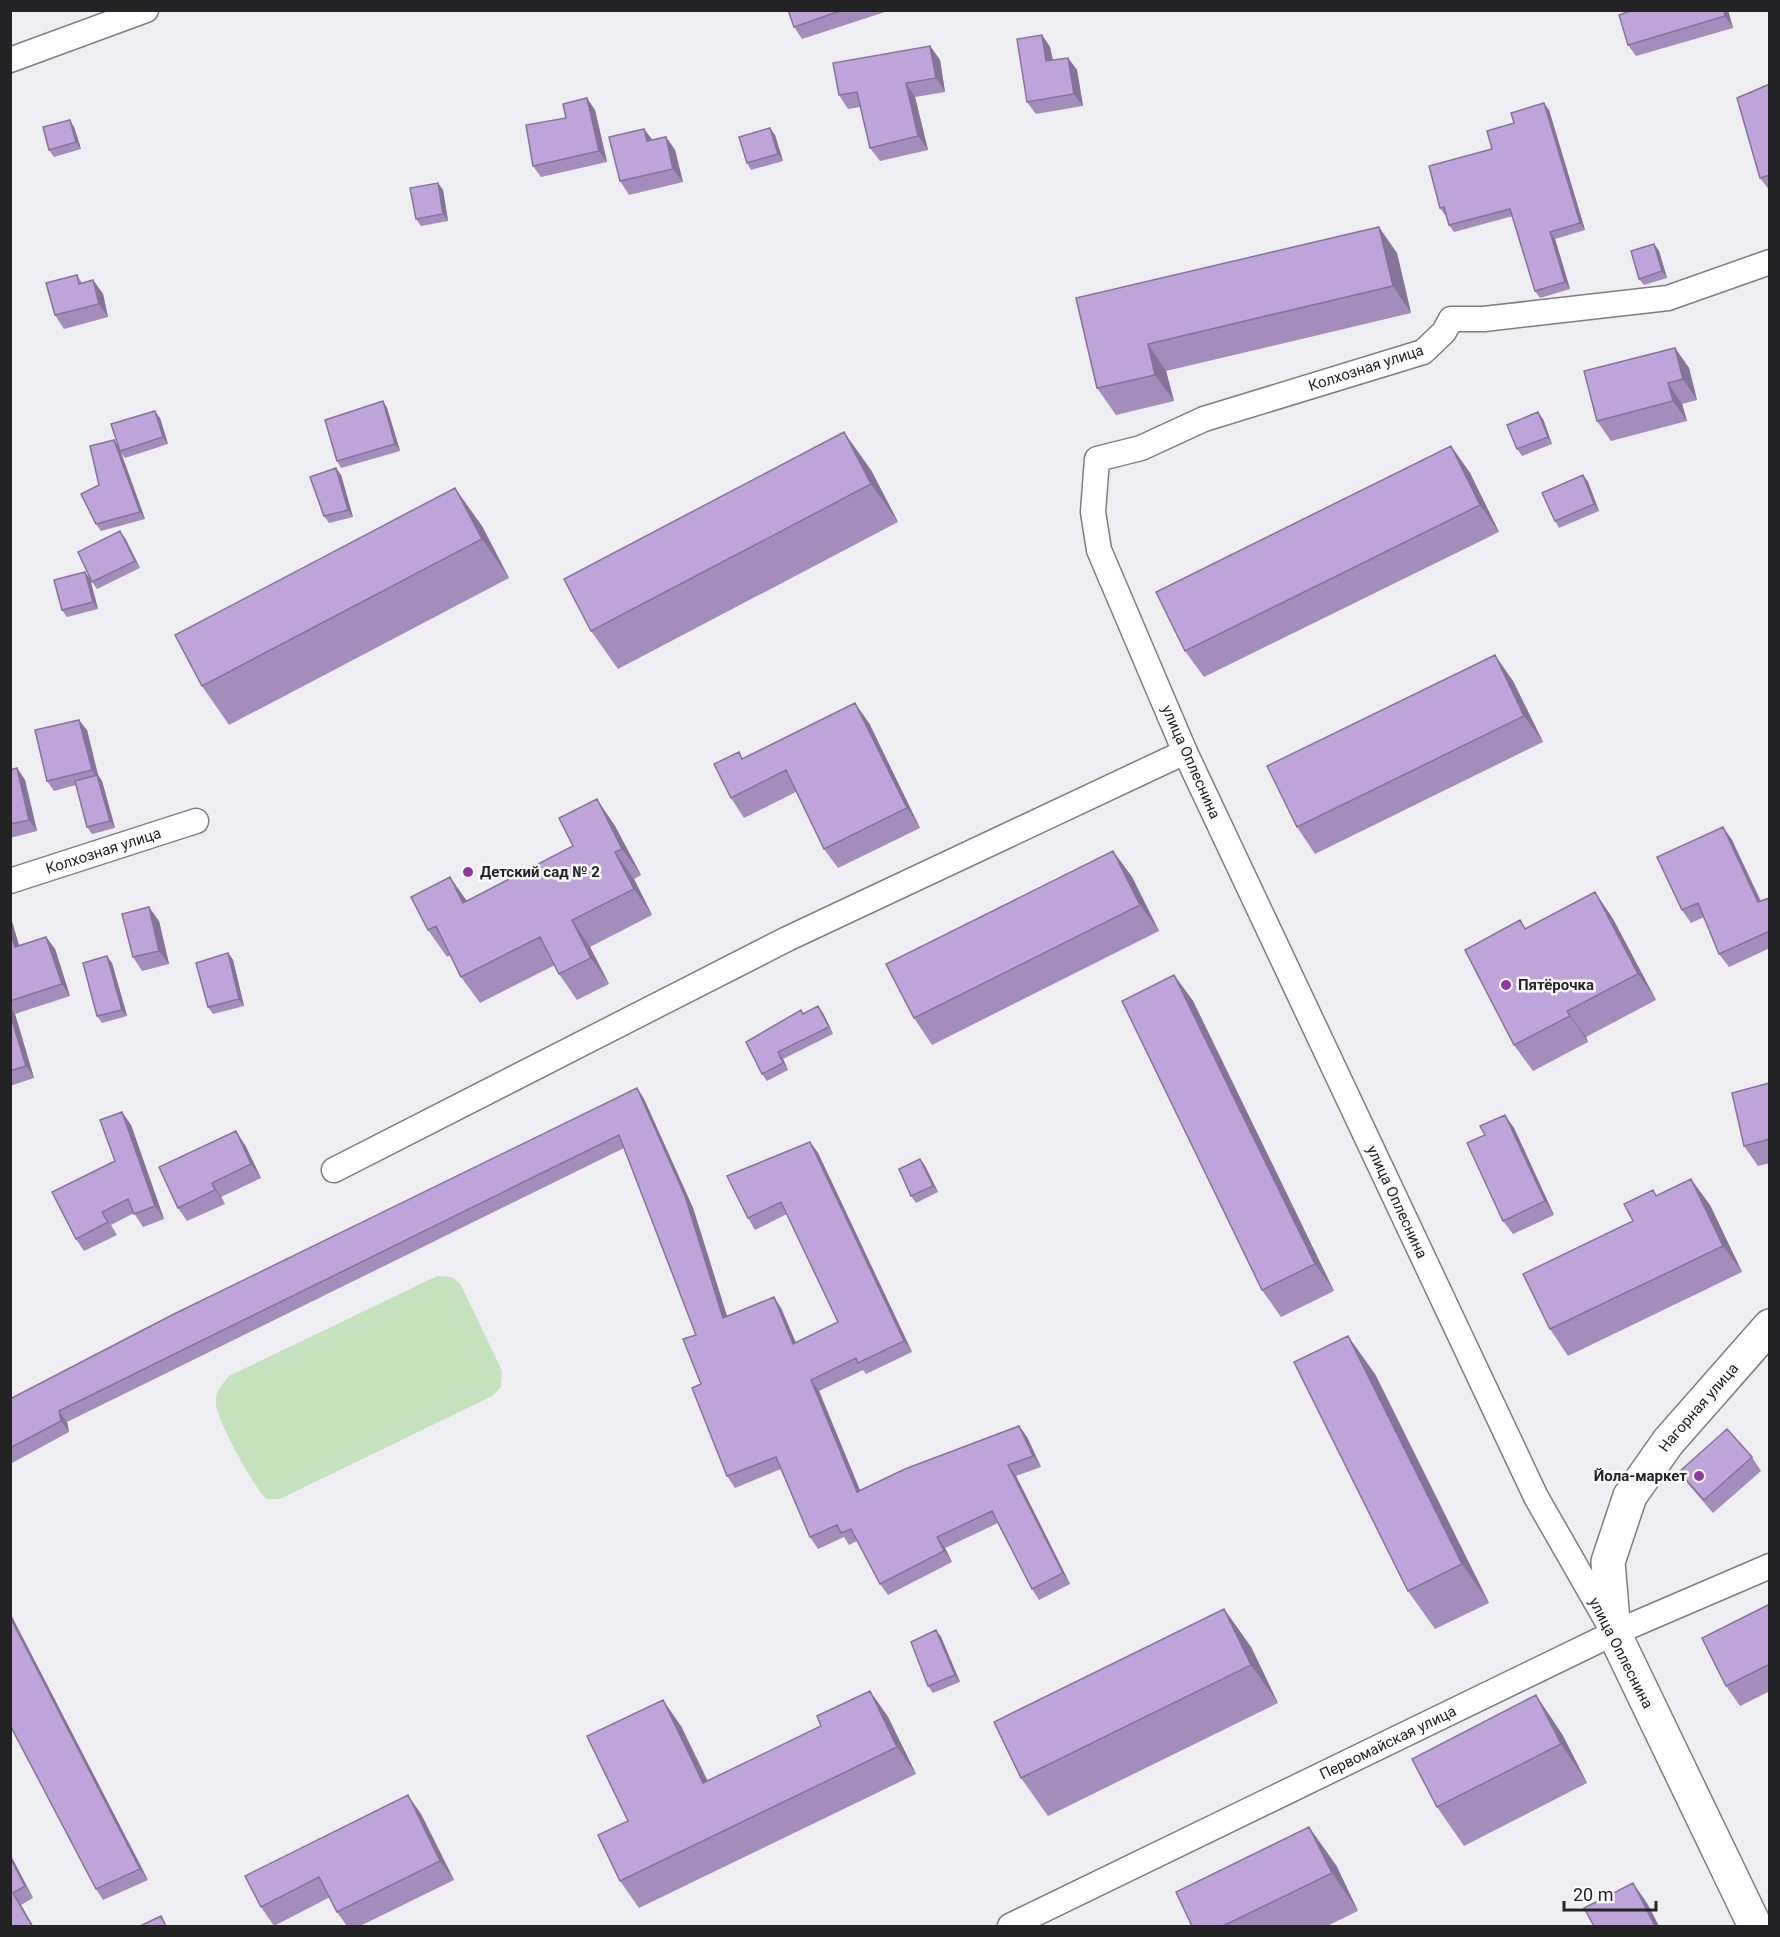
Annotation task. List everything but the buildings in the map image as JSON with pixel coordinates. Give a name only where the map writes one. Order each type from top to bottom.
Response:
[{"type":"main road","name":"Нагорная улица","points":[[1614,1633],[1608,1562],[1630,1496],[1668,1442],[1770,1326]]},
{"type":"main road","name":"улица Оплеснина","points":[[1614,1633],[1755,1926]]},
{"type":"street","points":[[10,60],[146,10]]},
{"type":"street","name":"Колхозная улица","points":[[1097,459],[1141,448],[1204,419],[1424,352],[1444,332],[1451,319],[1484,319],[1668,298],[1770,262]]},
{"type":"street","name":"улица Оплеснина","points":[[1097,459],[1093,512],[1099,550],[1185,752],[1536,1497],[1614,1633]]},
{"type":"street","points":[[334,1170],[788,939],[1185,752]]},
{"type":"street","name":"Колхозная улица","points":[[10,881],[196,821]]},
{"type":"street","name":"Первомайская улица","points":[[1010,1926],[1614,1633],[1770,1566]]},
{"type":"green space","points":[[437,1276],[452,1277],[461,1285],[502,1371],[501,1387],[492,1396],[280,1499],[266,1499],[237,1453],[218,1413],[216,1396],[223,1383],[229,1376]]},
{"type":"place","name":"Детский сад № 2","points":[[468,872]]},
{"type":"place","name":"Пятёрочка","points":[[1506,985]]},
{"type":"place","name":"Йола-маркет","points":[[1699,1476]]}]
